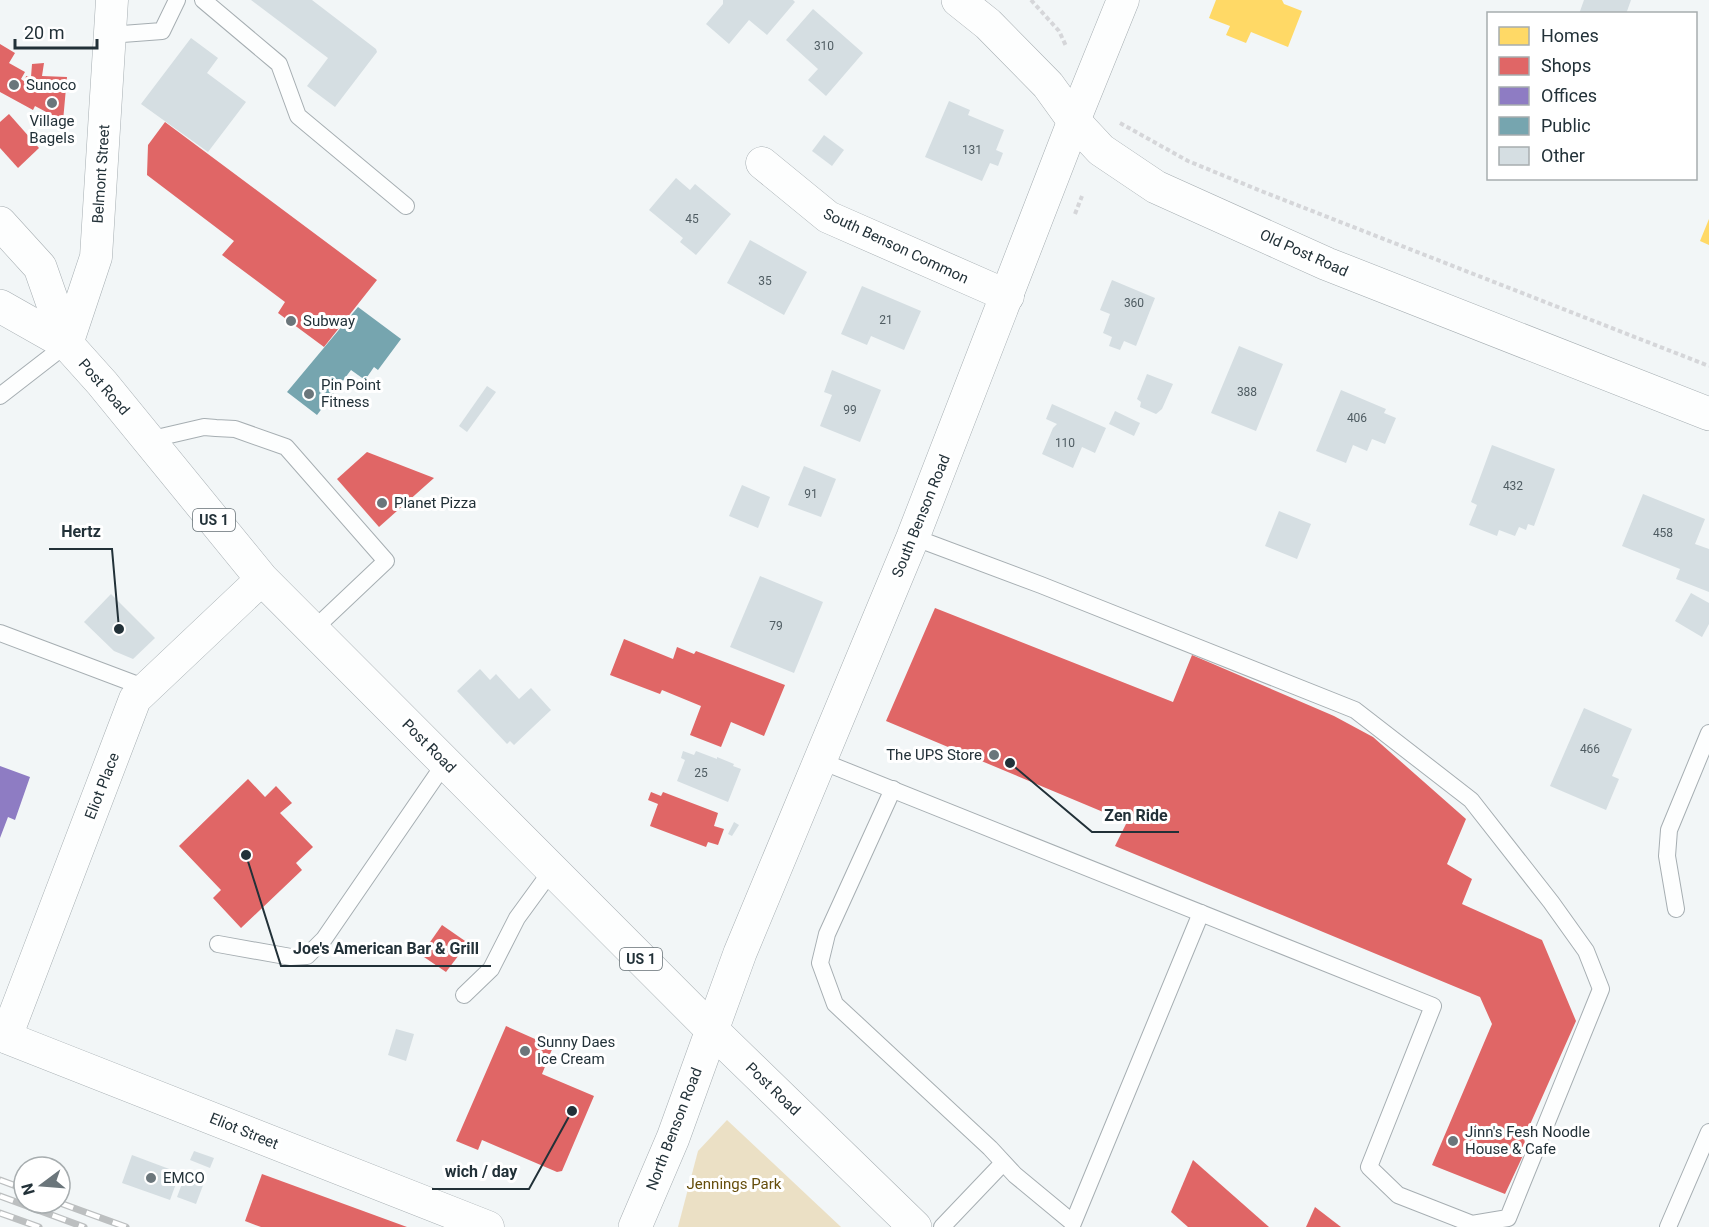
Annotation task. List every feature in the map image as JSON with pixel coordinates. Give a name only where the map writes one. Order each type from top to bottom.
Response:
[{"type":"street","name":"Belmont Street","points":[[67,344],[96,257],[112,0]]},
{"type":"street","name":"Old Post Road","points":[[958,0],[988,24],[1048,85],[1074,122],[1101,150],[1155,187],[1327,264],[1709,414]]},
{"type":"street","name":"South Benson Road","points":[[712,1030],[740,953],[913,537],[1123,0]]},
{"type":"street","name":"South Benson Common","points":[[762,163],[828,217],[1008,296]]},
{"type":"street","name":"Post Road","points":[[0,222],[40,267],[67,344],[102,383],[262,579],[712,1030],[915,1227]]},
{"type":"street","name":"US 1","points":[[0,306],[67,344]]},
{"type":"street","name":"Eliot Place","points":[[3,1036],[135,699],[262,579]]},
{"type":"street","name":"North Benson Road","points":[[635,1227],[673,1138],[712,1030]]},
{"type":"street","name":"Eliot Street","points":[[3,1036],[488,1227]]},
{"type":"lane","points":[[109,35],[162,31],[177,0]]},
{"type":"lane","points":[[203,0],[279,64],[298,116],[406,207]]},
{"type":"lane","points":[[0,396],[67,344]]},
{"type":"lane","points":[[148,440],[204,427],[235,429],[286,447],[386,561],[313,630]]},
{"type":"lane","points":[[821,760],[1433,1006],[1370,1167],[1398,1195],[1472,1224],[1508,1218],[1600,989],[1586,951],[1472,800],[1355,710],[1041,585],[913,537]]},
{"type":"lane","points":[[0,633],[146,688]]},
{"type":"lane","points":[[1676,909],[1667,856],[1669,830],[1709,733]]},
{"type":"lane","points":[[218,944],[291,957],[307,956],[324,939],[445,762]]},
{"type":"lane","points":[[892,789],[827,934],[820,963],[835,1004],[1015,1175],[1073,1223],[1201,913]]},
{"type":"lane","points":[[464,995],[491,969],[517,918],[552,870]]},
{"type":"lane","points":[[1668,1227],[1709,1132]]},
{"type":"lane","points":[[942,1227],[1003,1163]]},
{"type":"path","points":[[1031,0],[1059,31],[1066,46]]},
{"type":"path","points":[[1114,120],[1188,161],[1250,187],[1709,366]]},
{"type":"path","points":[[1075,214],[1082,196]]},
{"type":"green space","name":"Jennings Park","points":[[727,1120],[841,1227],[678,1227],[698,1151]]},
{"type":"building: Homes","points":[[1216,0],[1282,0],[1284,4],[1302,11],[1288,47],[1251,32],[1246,43],[1226,35],[1230,26],[1209,18]]},
{"type":"building: Homes","points":[[1709,219],[1709,245],[1700,241]]},
{"type":"building: Shops","points":[[0,44],[15,53],[9,63],[25,72],[21,79],[25,82],[26,76],[31,77],[32,64],[44,63],[42,76],[67,77],[63,121],[35,106],[33,110],[0,92]]},
{"type":"building: Shops","name":"Sunoco","points":[[9,114],[39,148],[18,168],[0,148],[0,122]]},
{"type":"building: Shops","points":[[165,122],[377,280],[324,347],[278,313],[285,302],[222,255],[234,241],[147,175],[148,145]]},
{"type":"building: Shops","name":"Planet Pizza","points":[[367,452],[434,478],[379,527],[337,479]]},
{"type":"building: Shops","points":[[935,608],[1173,702],[1192,655],[1334,716],[1373,737],[1466,819],[1447,864],[1472,879],[1462,904],[1542,940],[1576,1021],[1524,1138],[1526,1149],[1505,1194],[1432,1165],[1492,1024],[1480,997],[1115,846],[1127,822],[886,721]]},
{"type":"building: Shops","points":[[624,639],[673,659],[677,647],[694,654],[696,651],[785,685],[764,736],[731,722],[721,747],[690,735],[701,706],[662,690],[660,694],[610,675]]},
{"type":"building: Shops","points":[[248,779],[265,797],[276,786],[292,803],[280,813],[313,847],[296,863],[302,870],[241,928],[213,898],[221,890],[179,846]]},
{"type":"building: Shops","points":[[651,792],[661,796],[663,792],[718,813],[714,826],[724,829],[718,845],[708,842],[706,847],[650,826],[658,804],[648,800]]},
{"type":"building: Shops","points":[[442,925],[468,943],[446,972],[421,955]]},
{"type":"building: Shops","points":[[506,1026],[553,1047],[542,1074],[594,1096],[562,1171],[557,1172],[482,1140],[478,1150],[456,1141]]},
{"type":"building: Shops","points":[[1193,1160],[1269,1227],[1188,1227],[1171,1212]]},
{"type":"building: Shops","points":[[262,1174],[407,1227],[261,1227],[245,1221]]},
{"type":"building: Shops","points":[[1315,1207],[1341,1227],[1306,1227]]},
{"type":"building: Offices","points":[[0,766],[30,777],[15,820],[8,817],[0,838]]},
{"type":"building: Public","points":[[358,307],[401,339],[378,370],[374,367],[365,380],[351,370],[317,415],[287,392]]},
{"type":"building: Other","points":[[251,0],[312,0],[377,52],[335,107],[307,86],[328,58]]},
{"type":"building: Other","points":[[723,0],[793,0],[795,2],[767,35],[749,20],[729,44],[706,24],[723,4]]},
{"type":"building: Other","points":[[1584,0],[1631,0],[1627,12],[1580,12]]},
{"type":"building: Other","points":[[813,9],[863,53],[826,96],[808,80],[818,69],[786,40]]},
{"type":"building: Other","points":[[191,38],[218,58],[207,73],[246,102],[208,152],[141,104]]},
{"type":"building: Other","points":[[949,101],[970,110],[968,115],[1004,130],[996,150],[1003,153],[998,166],[990,163],[982,181],[925,157]]},
{"type":"building: Other","points":[[824,135],[844,150],[832,166],[812,151]]},
{"type":"building: Other","points":[[676,178],[690,190],[695,184],[731,214],[696,255],[680,242],[683,238],[649,210]]},
{"type":"building: Other","points":[[750,240],[807,272],[784,315],[727,283]]},
{"type":"building: Other","points":[[1112,280],[1155,298],[1136,346],[1124,341],[1120,350],[1109,346],[1112,337],[1103,333],[1110,314],[1100,310]]},
{"type":"building: Other","points":[[862,286],[921,311],[904,350],[871,336],[867,345],[841,334]]},
{"type":"building: Other","points":[[1239,346],[1283,364],[1256,431],[1211,413]]},
{"type":"building: Other","points":[[832,370],[881,390],[860,442],[820,426],[832,395],[824,392]]},
{"type":"building: Other","points":[[1147,374],[1173,384],[1162,409],[1156,414],[1140,407],[1141,402],[1137,399]]},
{"type":"building: Other","points":[[487,386],[496,392],[467,432],[459,426]]},
{"type":"building: Other","points":[[1341,390],[1386,409],[1384,413],[1396,418],[1385,444],[1372,439],[1367,451],[1353,445],[1346,463],[1316,451]]},
{"type":"building: Other","points":[[1052,404],[1106,428],[1095,453],[1082,447],[1073,468],[1042,454],[1057,424],[1046,419]]},
{"type":"building: Other","points":[[1115,411],[1140,423],[1134,436],[1109,424]]},
{"type":"building: Other","points":[[1492,445],[1555,469],[1534,526],[1528,524],[1526,530],[1519,527],[1515,536],[1499,530],[1497,536],[1469,525],[1477,505],[1471,502]]},
{"type":"building: Other","points":[[804,466],[836,479],[821,517],[788,505]]},
{"type":"building: Other","points":[[742,485],[770,497],[758,528],[729,516]]},
{"type":"building: Other","points":[[1643,494],[1705,519],[1695,544],[1709,549],[1709,592],[1676,579],[1680,569],[1622,546]]},
{"type":"building: Other","points":[[1279,511],[1311,524],[1297,559],[1265,546]]},
{"type":"building: Other","points":[[760,576],[823,602],[794,673],[730,647]]},
{"type":"building: Other","points":[[1691,593],[1709,603],[1709,624],[1702,637],[1675,621]]},
{"type":"building: Other","points":[[111,594],[155,638],[133,659],[114,651],[84,622]]},
{"type":"building: Other","points":[[480,669],[490,680],[496,674],[519,699],[531,688],[551,710],[514,745],[510,741],[507,744],[457,691]]},
{"type":"building: Other","points":[[1584,708],[1632,729],[1612,776],[1619,779],[1606,810],[1550,786]]},
{"type":"building: Other","points":[[683,751],[694,755],[696,751],[717,759],[717,757],[741,769],[728,802],[677,781],[685,760],[681,758]]},
{"type":"building: Other","points":[[734,822],[739,825],[732,836],[728,834]]},
{"type":"building: Other","points":[[396,1029],[414,1034],[406,1061],[388,1055]]},
{"type":"building: Other","points":[[194,1151],[214,1158],[210,1168],[190,1160]]},
{"type":"building: Other","name":"EMCO","points":[[132,1155],[180,1173],[170,1200],[122,1183]]},
{"type":"building: Other","points":[[186,1173],[205,1180],[196,1204],[177,1197]]},
{"type":"railway","points":[[0,1180],[12,1184]]},
{"type":"railway","points":[[0,1196],[84,1227]]},
{"type":"railway","points":[[72,1207],[126,1227]]},
{"type":"railway","points":[[0,1213],[39,1227]]},
{"type":"place","name":"Sunoco","points":[[14,85]]},
{"type":"place","name":"Village Bagels","points":[[52,103]]},
{"type":"place","name":"Subway","points":[[291,321]]},
{"type":"place","name":"Pin Point Fitness","points":[[309,394]]},
{"type":"place","name":"Planet Pizza","points":[[382,503]]},
{"type":"place","name":"Hertz","points":[[119,629]]},
{"type":"place","name":"The UPS Store","points":[[994,755]]},
{"type":"place","name":"Zen Ride","points":[[1010,763]]},
{"type":"place","name":"Joe's American Bar & Grill","points":[[246,855]]},
{"type":"place","name":"Sunny Daes Ice Cream","points":[[525,1051]]},
{"type":"place","name":"wich / day","points":[[572,1111]]},
{"type":"place","name":"Jinn's Fesh Noodle House & Cafe","points":[[1453,1141]]},
{"type":"place","name":"EMCO","points":[[151,1178]]}]
